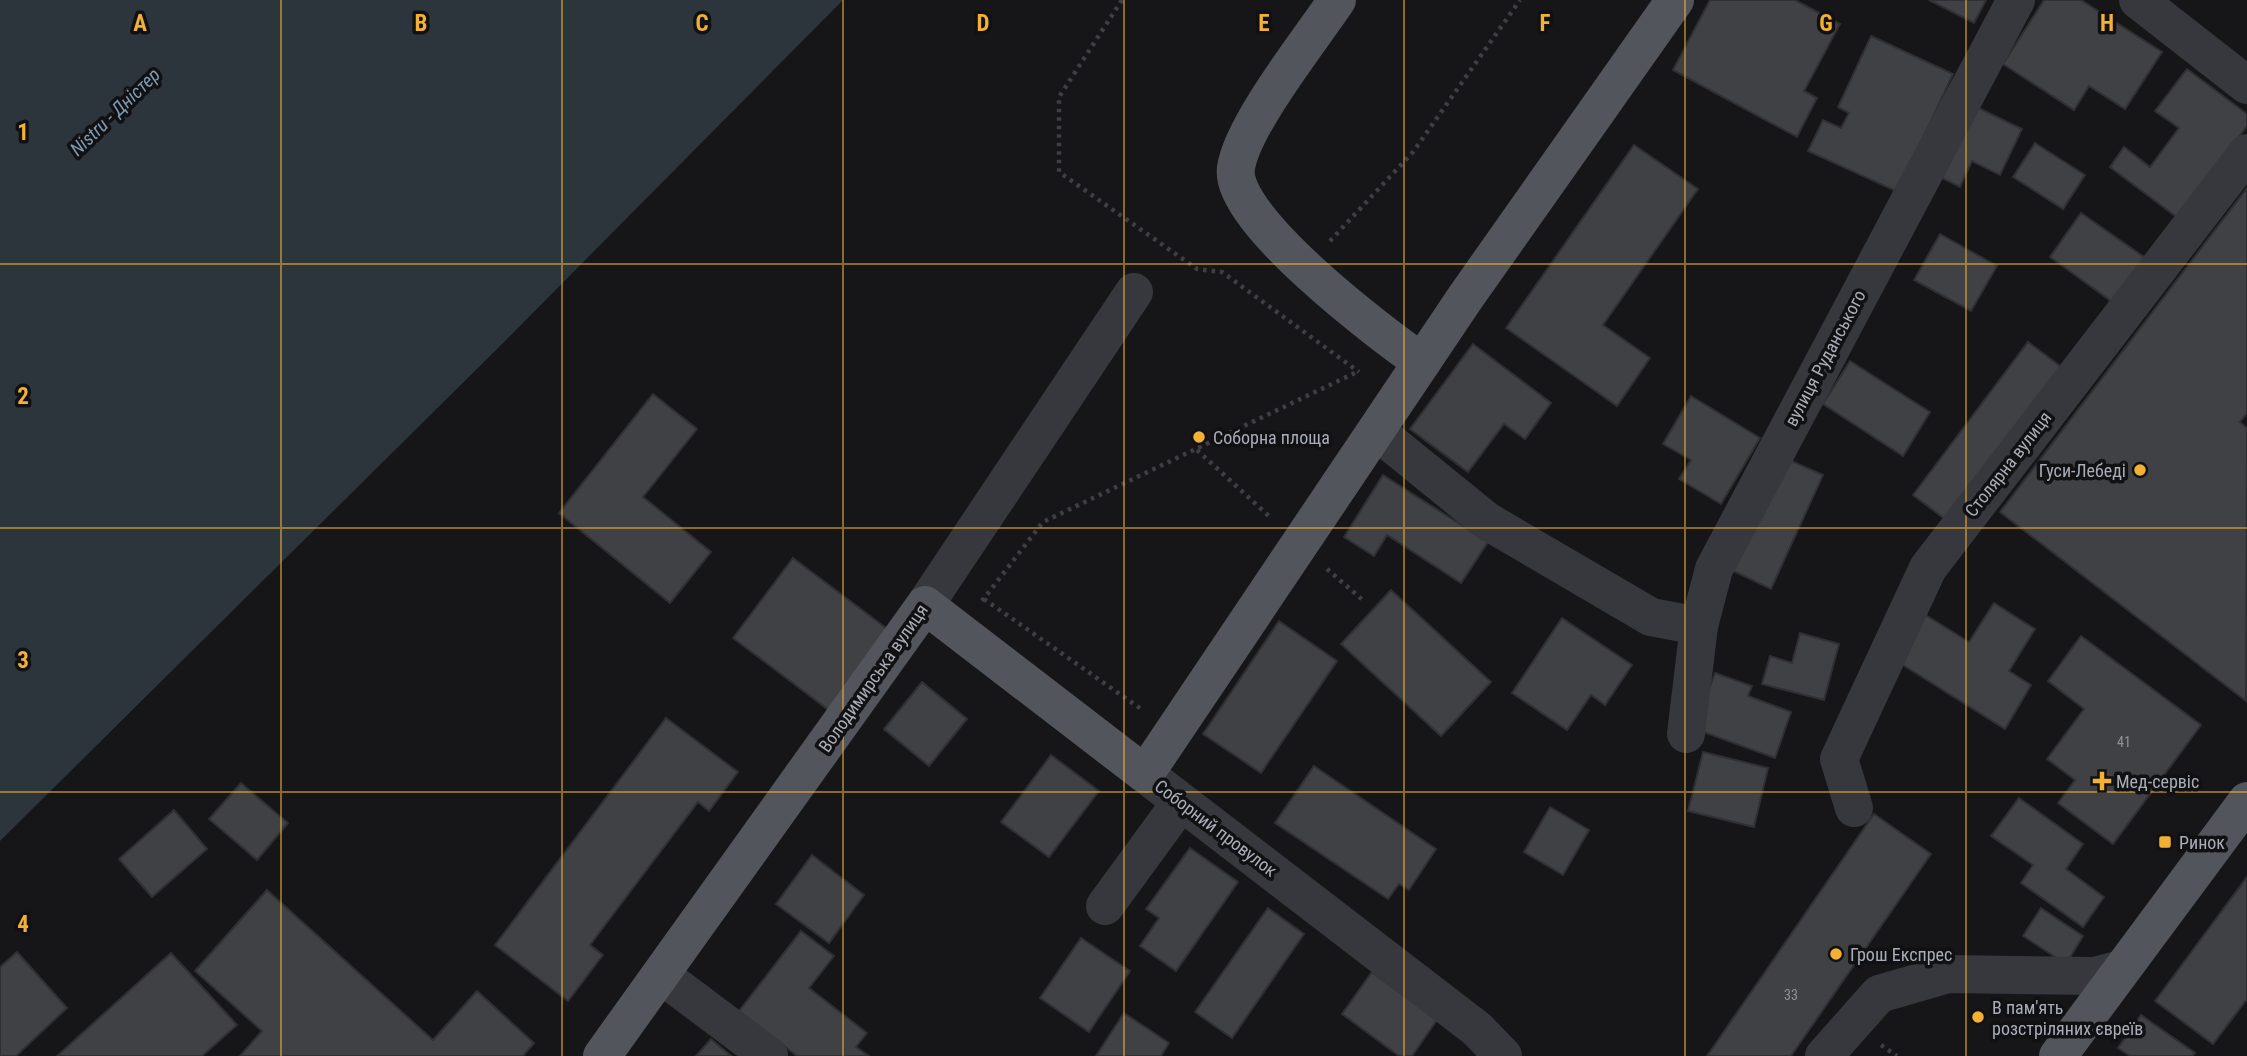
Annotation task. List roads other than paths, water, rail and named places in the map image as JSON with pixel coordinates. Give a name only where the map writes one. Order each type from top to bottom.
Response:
[{"type":"main road","points":[[1337,0],[1246,136],[1235,170],[1241,197],[1262,227],[1383,335],[1413,356]]},
{"type":"main road","points":[[1145,774],[1376,431],[1413,356],[1563,157],[1675,0]]},
{"type":"main road","name":"Соборний провулок","points":[[925,605],[1145,774]]},
{"type":"main road","name":"Володимирська вулиця","points":[[602,1056],[925,605]]},
{"type":"main road","points":[[2058,1056],[2247,801]]},
{"type":"street","name":"вулиця Руданського","points":[[1686,734],[1699,626],[1714,569],[2016,0]]},
{"type":"street","points":[[2137,0],[2247,85]]},
{"type":"street","name":"Столярна вулиця","points":[[1854,808],[1839,759],[1927,568],[2247,153]]},
{"type":"street","name":"Володимирська вулиця","points":[[925,605],[1134,292]]},
{"type":"street","points":[[1376,431],[1487,521],[1651,617],[1699,626]]},
{"type":"street","name":"Соборний провулок","points":[[1145,774],[1477,1028],[1503,1056]]},
{"type":"street","points":[[1105,906],[1181,802]]},
{"type":"street","points":[[1824,1056],[1879,994],[1948,974],[2087,977],[2122,968]]},
{"type":"street","points":[[662,975],[769,1056]]},
{"type":"water","name":"Nistru - Дністер","points":[[0,0],[843,0],[497,349],[0,841]]},
{"type":"place","name":"Соборна площа","points":[[1199,437]]},
{"type":"place","name":"Гуси-Лебеді","points":[[2140,470]]},
{"type":"place","name":"Мед-cервіс","points":[[2102,781]]},
{"type":"place","name":"Ринок","points":[[2165,842]]},
{"type":"place","name":"Грош Експрес","points":[[1836,954]]},
{"type":"place","name":"В пам'ять розстріляних євреїв","points":[[1978,1017]]}]
